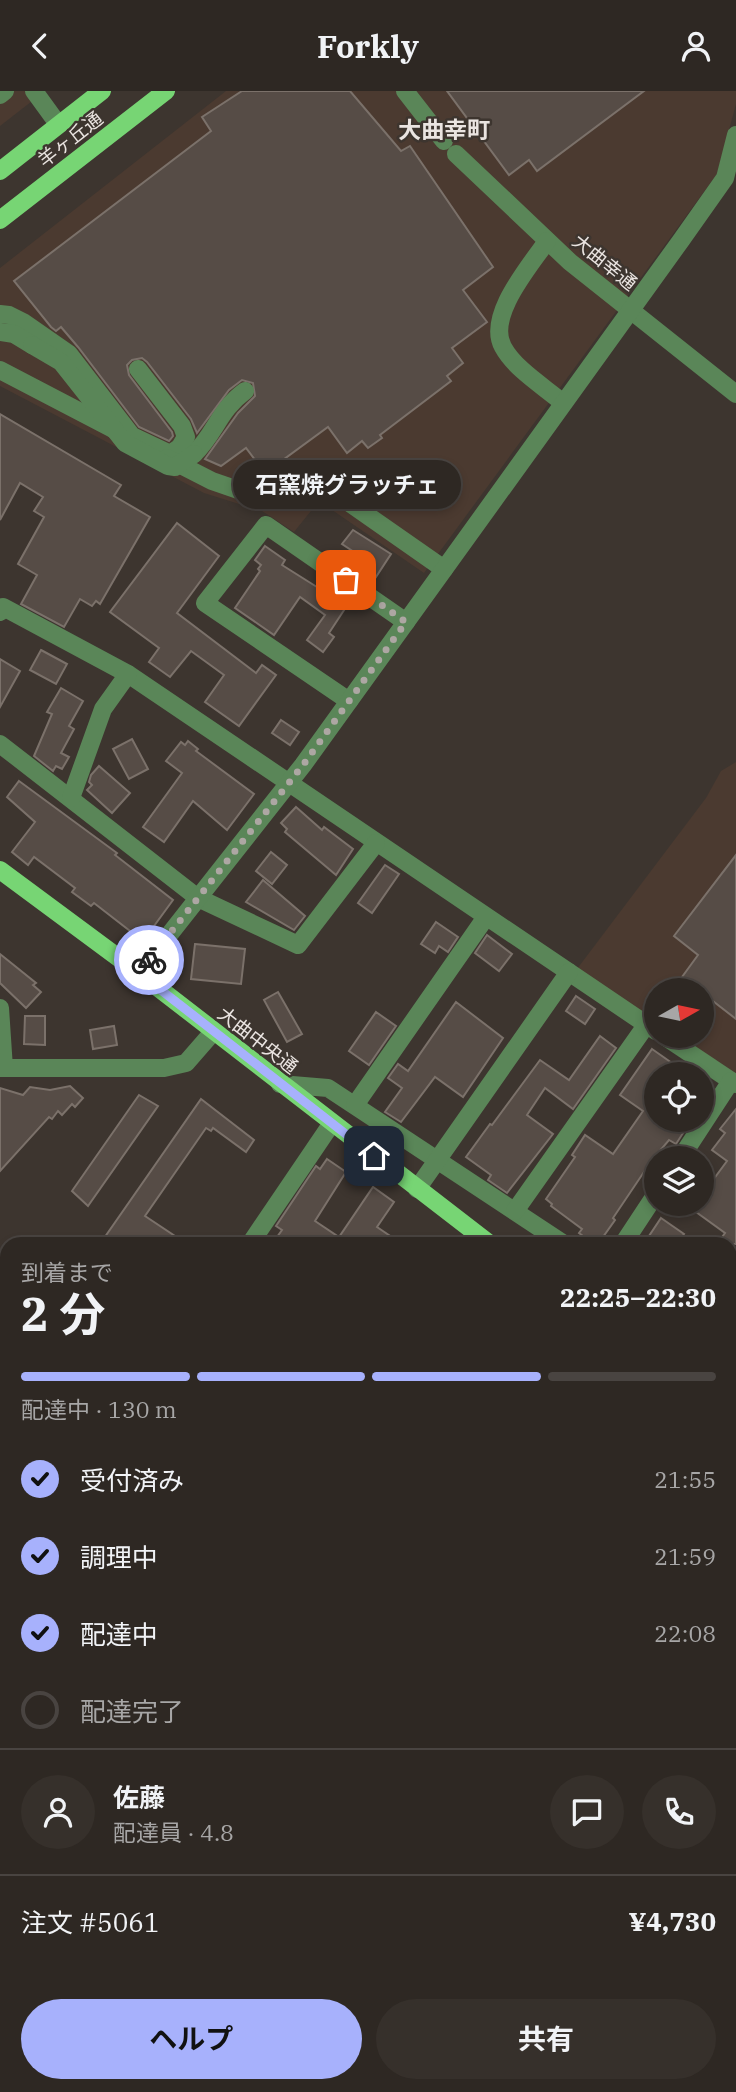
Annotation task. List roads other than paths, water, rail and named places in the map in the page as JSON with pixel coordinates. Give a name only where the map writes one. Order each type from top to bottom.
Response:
[{"type":"main road","name":"羊ヶ丘通","points":[[0,171],[102,91]]},
{"type":"main road","name":"羊ヶ丘通","points":[[0,220],[166,91]]},
{"type":"main road","name":"大曲中央通","points":[[0,870],[139,973],[481,1237]]},
{"type":"street","points":[[0,95],[5,91]]},
{"type":"street","points":[[34,91],[58,124]]},
{"type":"street","name":"大曲幸通","points":[[405,91],[450,147],[547,241],[736,394]]},
{"type":"street","points":[[139,973],[288,784],[630,309],[730,179],[736,135]]},
{"type":"street","points":[[547,241],[501,311],[501,345],[519,366],[562,403]]},
{"type":"street","points":[[0,314],[9,315],[61,362],[125,443],[168,466],[183,463],[187,451],[182,426],[138,369]]},
{"type":"street","points":[[0,332],[35,339]]},
{"type":"street","points":[[0,370],[212,481],[241,491],[331,490],[444,569]]},
{"type":"street","points":[[187,451],[204,444],[228,403],[245,391]]},
{"type":"street","points":[[349,701],[205,603],[266,525],[406,622]]},
{"type":"street","points":[[0,612],[3,607],[128,674],[644,1023]]},
{"type":"street","points":[[71,798],[103,709],[128,674]]},
{"type":"street","points":[[0,744],[198,898],[298,946],[376,843]]},
{"type":"street","points":[[355,1105],[486,917]]},
{"type":"street","points":[[417,1189],[569,972]]},
{"type":"street","points":[[0,1007],[2,1068],[164,1068],[186,1063],[213,1032]]},
{"type":"street","points":[[515,1211],[644,1037]]},
{"type":"street","points":[[682,1048],[733,1082],[689,1146]]},
{"type":"street","points":[[280,1084],[328,1088],[554,1237]]},
{"type":"street","points":[[255,1237],[332,1123]]},
{"type":"street","points":[[628,1237],[644,1212]]},
{"type":"place","name":"石窯焼グラッチェ","points":[[346,580]]},
{"type":"district","name":"大曲幸町","points":[[444,130]]}]
